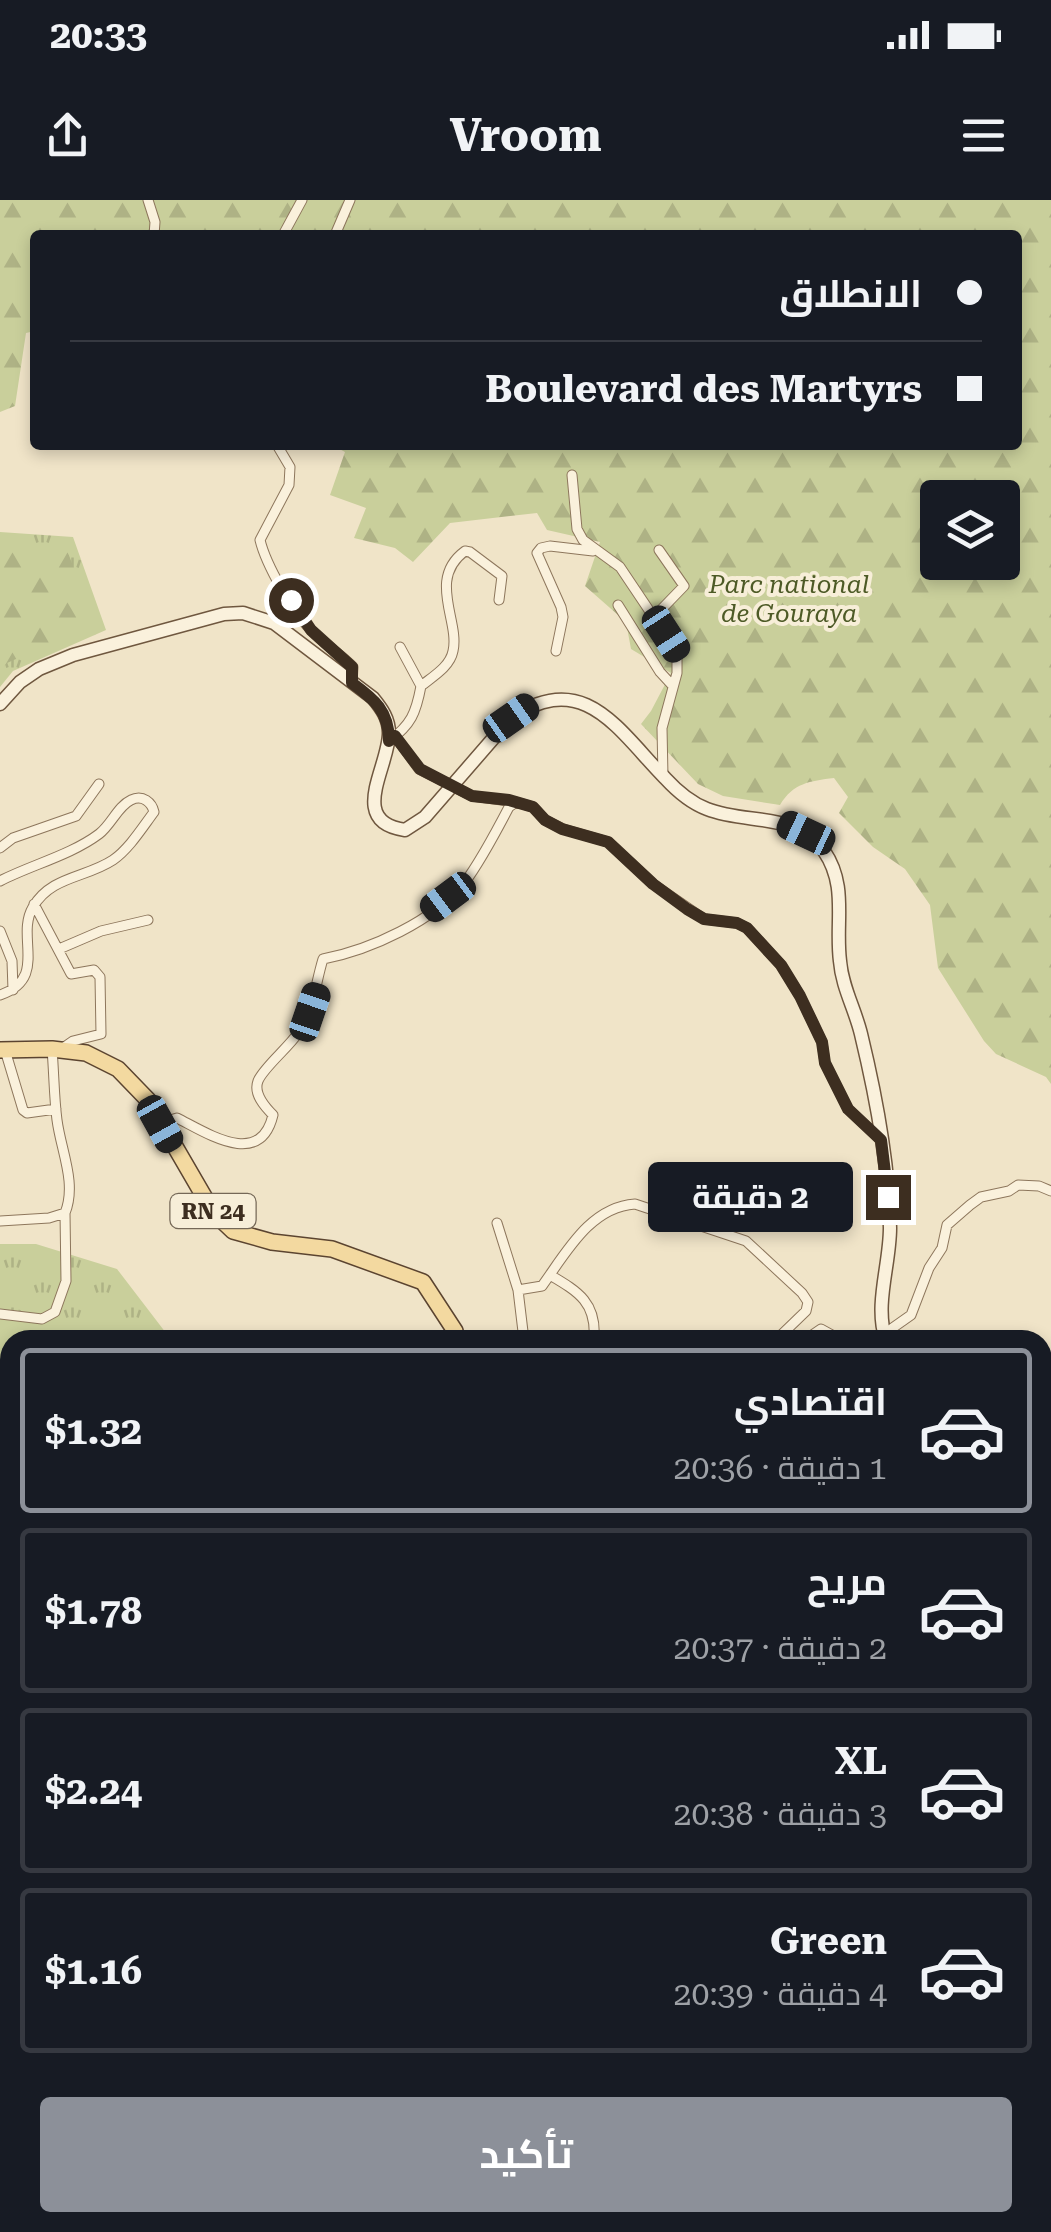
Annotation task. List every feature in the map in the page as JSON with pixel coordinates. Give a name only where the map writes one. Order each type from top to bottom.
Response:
[{"type":"main road","points":[[0,704],[20,682],[56,662],[224,614],[242,613],[274,623],[382,708],[392,738],[376,784],[376,813],[381,824],[405,830],[416,826],[511,718],[528,706],[566,699],[590,705],[609,717],[663,776],[692,801],[707,809],[784,822],[806,833],[823,850],[836,873],[841,895],[840,962],[860,1029],[881,1140],[890,1230],[883,1330]]},
{"type":"main road","name":"RN 24","points":[[3,1050],[86,1053],[118,1069],[148,1100],[214,1212],[233,1231],[272,1242],[332,1249],[423,1282],[454,1330]]},
{"type":"street","points":[[148,200],[154,230]]},
{"type":"street","points":[[286,230],[302,200]]},
{"type":"street","points":[[340,230],[350,200]]},
{"type":"street","points":[[280,450],[290,466],[289,485],[260,540],[263,552],[269,568],[311,630],[352,667],[352,683]]},
{"type":"street","points":[[572,475],[577,530],[596,552],[620,568],[677,652],[662,728],[663,776]]},
{"type":"street","points":[[556,650],[563,617],[537,553],[550,546],[596,552]]},
{"type":"street","points":[[654,617],[684,586],[658,550]]},
{"type":"street","points":[[421,686],[447,664],[454,650],[446,601],[448,582],[458,557],[470,552],[502,576],[499,600]]},
{"type":"street","points":[[618,605],[660,672],[672,684]]},
{"type":"street","points":[[400,647],[421,686],[416,714],[405,730],[392,738],[420,769],[472,796],[533,807],[545,820],[562,829],[608,842],[653,884],[704,919],[747,928],[781,965],[800,996],[822,1042],[825,1063],[848,1109],[881,1140]]},
{"type":"street","points":[[0,848],[13,838],[76,816],[99,784]]},
{"type":"street","points":[[0,882],[102,832],[130,800],[149,801],[154,812],[118,856],[98,869],[64,877],[34,904],[28,919],[28,970],[13,990],[0,995]]},
{"type":"street","points":[[160,1124],[177,1118],[202,1132],[244,1145],[266,1133],[273,1116],[258,1093],[258,1081],[300,1030],[318,987],[323,959],[384,942],[448,897],[464,882],[508,808],[516,802]]},
{"type":"street","points":[[0,1314],[42,1319],[56,1312],[66,1280],[65,1213],[71,1185],[56,1110],[56,1050],[103,1030],[98,972],[71,974],[34,904]]},
{"type":"street","points":[[59,949],[102,930],[148,920]]},
{"type":"street","points":[[0,930],[12,961],[13,990]]},
{"type":"street","points":[[3,1050],[23,1110],[56,1110]]},
{"type":"street","points":[[893,1330],[911,1316],[929,1268],[942,1248],[948,1225],[970,1205],[981,1197],[1018,1185],[1039,1186],[1051,1192]]},
{"type":"street","points":[[518,1290],[542,1286],[580,1234],[598,1217],[625,1204],[634,1204],[746,1240],[806,1297],[806,1312],[787,1330]]},
{"type":"street","points":[[0,1221],[65,1213]]},
{"type":"street","points":[[497,1223],[518,1290],[523,1330]]},
{"type":"street","points":[[550,1274],[574,1288],[591,1309],[595,1330]]},
{"type":"green space","name":"Parc national de Gouraya","points":[[0,200],[1051,200],[1051,1084],[1046,1077],[996,1054],[984,1041],[938,968],[930,905],[905,869],[873,847],[839,813],[848,797],[834,778],[803,784],[780,805],[723,796],[698,784],[641,724],[671,673],[631,649],[626,622],[585,586],[600,542],[547,530],[537,513],[450,523],[413,562],[395,548],[354,538],[366,508],[330,495],[345,452],[341,450],[1022,450],[1022,230],[30,230],[30,332],[26,333],[15,406],[0,412]]},
{"type":"green space","points":[[0,532],[73,537],[106,630],[13,671],[0,687]]},
{"type":"green space","points":[[0,542],[66,547],[94,624],[7,663],[0,671]]},
{"type":"green space","points":[[0,1244],[36,1244],[117,1269],[164,1330],[0,1330]]},
{"type":"route","points":[[291,600],[311,630],[352,667],[352,683],[382,708],[389,741],[395,736],[420,769],[472,796],[533,807],[545,820],[562,829],[608,842],[687,909],[704,919],[747,928],[781,965],[800,996],[822,1042],[825,1063],[848,1109],[881,1140],[888,1197]]}]
